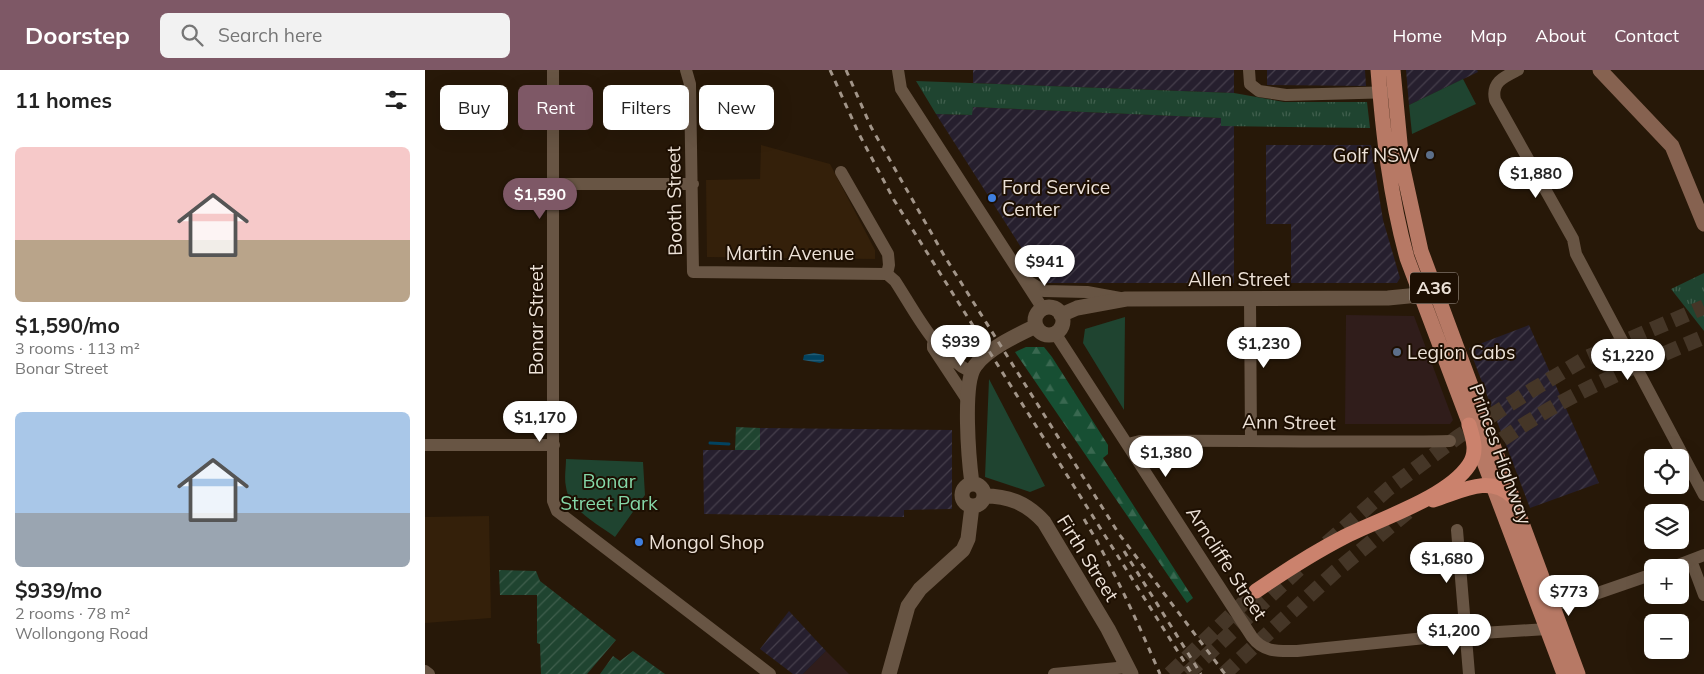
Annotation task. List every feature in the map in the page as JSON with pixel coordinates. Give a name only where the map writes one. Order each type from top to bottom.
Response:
[{"type":"highway","name":"Princes Highway","points":[[1378,70],[1388,173],[1395,214],[1419,295],[1564,674]]},
{"type":"highway","name":"Princes Highway","points":[[1393,70],[1401,164],[1421,251],[1578,674]]},
{"type":"highway","points":[[1256,591],[1315,552],[1408,508],[1446,486],[1469,466],[1475,450],[1469,425]]},
{"type":"highway","points":[[1408,508],[1481,485],[1492,484],[1512,496]]},
{"type":"main road","points":[[1602,70],[1672,146],[1704,224]]},
{"type":"street","name":"Bonar Street","points":[[553,70],[553,501],[557,511],[766,673]]},
{"type":"street","name":"Booth Street","points":[[686,70],[690,84],[693,272]]},
{"type":"street","points":[[898,70],[901,89],[1043,309]]},
{"type":"street","points":[[1249,70],[1250,84],[1256,90],[1263,92],[1286,95],[1395,92]]},
{"type":"street","points":[[1518,70],[1498,81],[1494,89],[1495,100],[1573,239],[1576,254],[1704,494]]},
{"type":"street","points":[[841,172],[887,254],[889,265],[887,274],[895,281],[933,339],[955,363],[971,372]]},
{"type":"street","points":[[554,184],[693,184]]},
{"type":"street","name":"Martin Avenue","points":[[693,272],[887,274]]},
{"type":"street","points":[[1025,279],[1045,291],[1087,292],[1126,299]]},
{"type":"street","name":"Allen Street","points":[[1061,315],[1077,308],[1126,299],[1249,300],[1389,298],[1419,295]]},
{"type":"street","points":[[1249,300],[1251,440]]},
{"type":"street","points":[[1051,308],[1061,315],[1062,323],[1055,333],[1044,334],[1036,326],[1035,318],[1043,309],[1051,308]]},
{"type":"street","points":[[889,674],[908,606],[921,589],[963,550],[968,539],[978,501],[966,503],[963,496],[964,490],[972,484],[968,400],[971,372],[978,362],[1008,340],[1036,326]]},
{"type":"street","name":"Arncliffe Street","points":[[1055,333],[1252,637],[1263,648],[1274,651],[1387,644],[1465,634]]},
{"type":"street","points":[[933,339],[933,348],[968,400]]},
{"type":"street","name":"Ann Street","points":[[1128,444],[1140,441],[1251,440],[1378,443],[1450,441]]},
{"type":"street","points":[[425,445],[554,445]]},
{"type":"street","name":"Firth Street","points":[[978,501],[1006,497],[1015,500],[1036,513],[1044,522],[1108,629],[1130,671]]},
{"type":"street","points":[[1457,530],[1469,674]]},
{"type":"street","points":[[1704,555],[1691,560],[1704,595]]},
{"type":"street","points":[[1552,604],[1563,604],[1581,599],[1644,577]]},
{"type":"street","points":[[1465,634],[1547,629],[1557,633],[1568,646]]},
{"type":"street","points":[[425,671],[429,674]]},
{"type":"street","points":[[1054,674],[1130,671]]},
{"type":"shaded area","points":[[973,70],[1234,70],[1234,93],[973,83]]},
{"type":"shaded area","points":[[1267,70],[1365,70],[1366,86],[1267,85]]},
{"type":"shaded area","points":[[1406,70],[1477,70],[1478,72],[1409,105]]},
{"type":"shaded area","points":[[973,107],[1222,118],[1221,126],[1234,126],[1234,283],[1046,283],[1040,277],[936,114],[971,115]]},
{"type":"shaded area","points":[[761,145],[830,164],[875,250],[875,259],[707,257],[706,180],[760,179]]},
{"type":"shaded area","points":[[1266,145],[1371,145],[1383,220],[1400,278],[1397,283],[1291,283],[1291,224],[1266,224]]},
{"type":"shaded area","points":[[1346,315],[1414,316],[1453,420],[1450,424],[1345,424]]},
{"type":"shaded area","points":[[1529,325],[1599,483],[1530,508],[1469,348]]},
{"type":"shaded area","points":[[760,428],[952,430],[952,509],[904,510],[904,517],[704,514],[703,450],[759,450]]},
{"type":"shaded area","points":[[489,516],[491,618],[425,623],[425,517]]},
{"type":"shaded area","points":[[789,611],[826,651],[803,674],[793,674],[760,649]]},
{"type":"shaded area","points":[[826,651],[849,674],[803,674]]},
{"type":"green space","points":[[1463,79],[1476,104],[1412,134],[1409,105]]},
{"type":"green space","points":[[916,81],[1234,93],[1284,102],[1367,102],[1370,128],[1221,126],[1221,118],[973,107],[972,115],[936,114]]},
{"type":"green space","points":[[1704,273],[1704,331],[1671,289]]},
{"type":"green space","points":[[1125,317],[1124,410],[1083,343],[1085,329]]},
{"type":"green space","points":[[1026,347],[1044,347],[1108,445],[1108,454],[1103,458],[1193,598],[1187,603],[1015,352]]},
{"type":"green space","points":[[989,379],[1045,486],[1030,492],[985,477]]},
{"type":"green space","points":[[736,427],[760,428],[760,450],[735,450]]},
{"type":"green space","name":"Bonar Street Park","points":[[566,459],[643,462],[645,495],[615,537],[585,516],[573,503],[568,495],[565,484]]},
{"type":"green space","points":[[499,570],[536,571],[540,581],[616,640],[587,674],[541,674],[540,644],[537,643],[537,595],[500,595]]},
{"type":"green space","points":[[633,651],[665,674],[600,674],[613,656],[620,661]]},
{"type":"water","points":[[814,353],[824,355],[824,361],[820,363],[803,360],[804,355]]},
{"type":"waterway","points":[[710,443],[729,444]]},
{"type":"tunnel","points":[[1327,543],[1388,489],[1459,436],[1532,390],[1588,357],[1704,307]]},
{"type":"tunnel","points":[[1484,453],[1536,417],[1563,402],[1618,374],[1704,337]]},
{"type":"tunnel","points":[[1224,674],[1336,571],[1410,510]]},
{"type":"tunnel","points":[[1187,674],[1301,567]]},
{"type":"tunnel","points":[[1170,674],[1256,591]]},
{"type":"railway","points":[[830,70],[859,134],[894,200],[1192,674]]},
{"type":"railway","points":[[846,70],[871,127],[945,257],[1119,534],[1225,674]]},
{"type":"railway","points":[[1084,519],[1115,576],[1160,674]]},
{"type":"railway","points":[[1124,551],[1201,674]]},
{"type":"place","name":"Golf NSW","points":[[1430,155]]},
{"type":"place","name":"Ford Service Center","points":[[992,198]]},
{"type":"place","name":"Legion Cabs","points":[[1397,352]]},
{"type":"place","name":"Mongol Shop","points":[[639,542]]}]
